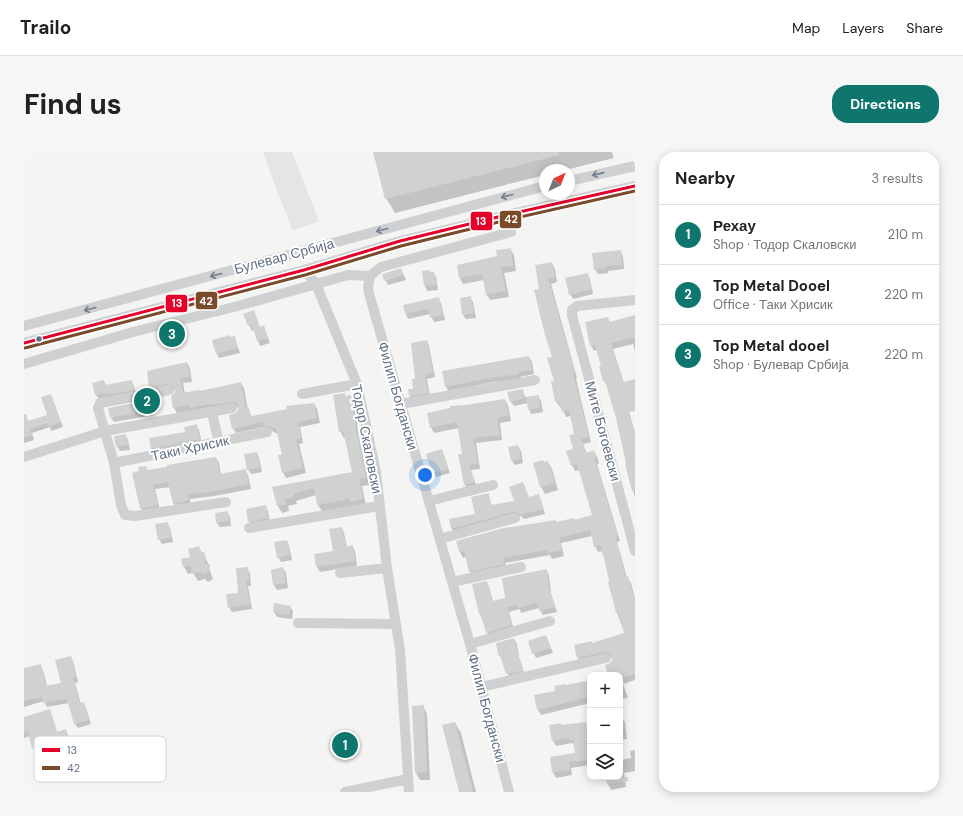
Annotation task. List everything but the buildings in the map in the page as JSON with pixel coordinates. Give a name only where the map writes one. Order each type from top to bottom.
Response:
[{"type":"street","points":[[575,180],[635,166]]},
{"type":"street","name":"Булевар Србија","points":[[24,343],[304,270],[400,241],[635,186]]},
{"type":"street","name":"Булевар Србија","points":[[24,326],[539,188]]},
{"type":"street","points":[[24,364],[133,332],[238,306],[348,275],[370,276],[374,271],[381,267],[511,232],[506,215]]},
{"type":"street","name":"Тодор Скаловски","points":[[304,270],[316,284],[357,384],[376,472],[387,568],[400,650],[409,792]]},
{"type":"street","name":"Филип Богдански","points":[[370,276],[368,282],[370,297],[470,644],[509,792]]},
{"type":"street","name":"Мите Богоевски","points":[[635,300],[577,306],[572,310],[572,316],[635,552]]},
{"type":"street","points":[[400,404],[535,380]]},
{"type":"street","points":[[302,394],[357,384]]},
{"type":"street","points":[[169,390],[100,403],[98,408],[114,463],[121,505],[125,515],[135,516],[226,502]]},
{"type":"street","points":[[24,457],[104,431],[212,413],[232,408]]},
{"type":"street","points":[[212,413],[219,443]]},
{"type":"street","name":"Таки Хрисик","points":[[114,463],[219,443],[267,432]]},
{"type":"street","points":[[429,501],[493,485]]},
{"type":"street","name":"Тодор Скаловски","points":[[249,528],[379,506]]},
{"type":"street","points":[[440,539],[515,518]]},
{"type":"street","points":[[452,582],[521,567]]},
{"type":"street","points":[[340,573],[387,568]]},
{"type":"street","points":[[470,644],[550,621]]},
{"type":"street","points":[[298,623],[396,624]]},
{"type":"street","points":[[481,688],[606,658]]},
{"type":"street","points":[[345,792],[408,779]]},
{"type":"shaded area","points":[[263,152],[292,152],[319,221],[293,231]]},
{"type":"transit line","name":"13","points":[[24,343],[304,270],[400,241],[635,186]]},
{"type":"transit line","name":"42","points":[[25,348],[305,275],[401,246],[635,191]]},
{"type":"place","name":"Top Metal dooel","points":[[172,334]]},
{"type":"place","name":"Top Metal Dooel","points":[[147,401]]},
{"type":"place","name":"Рехау","points":[[345,745]]}]
